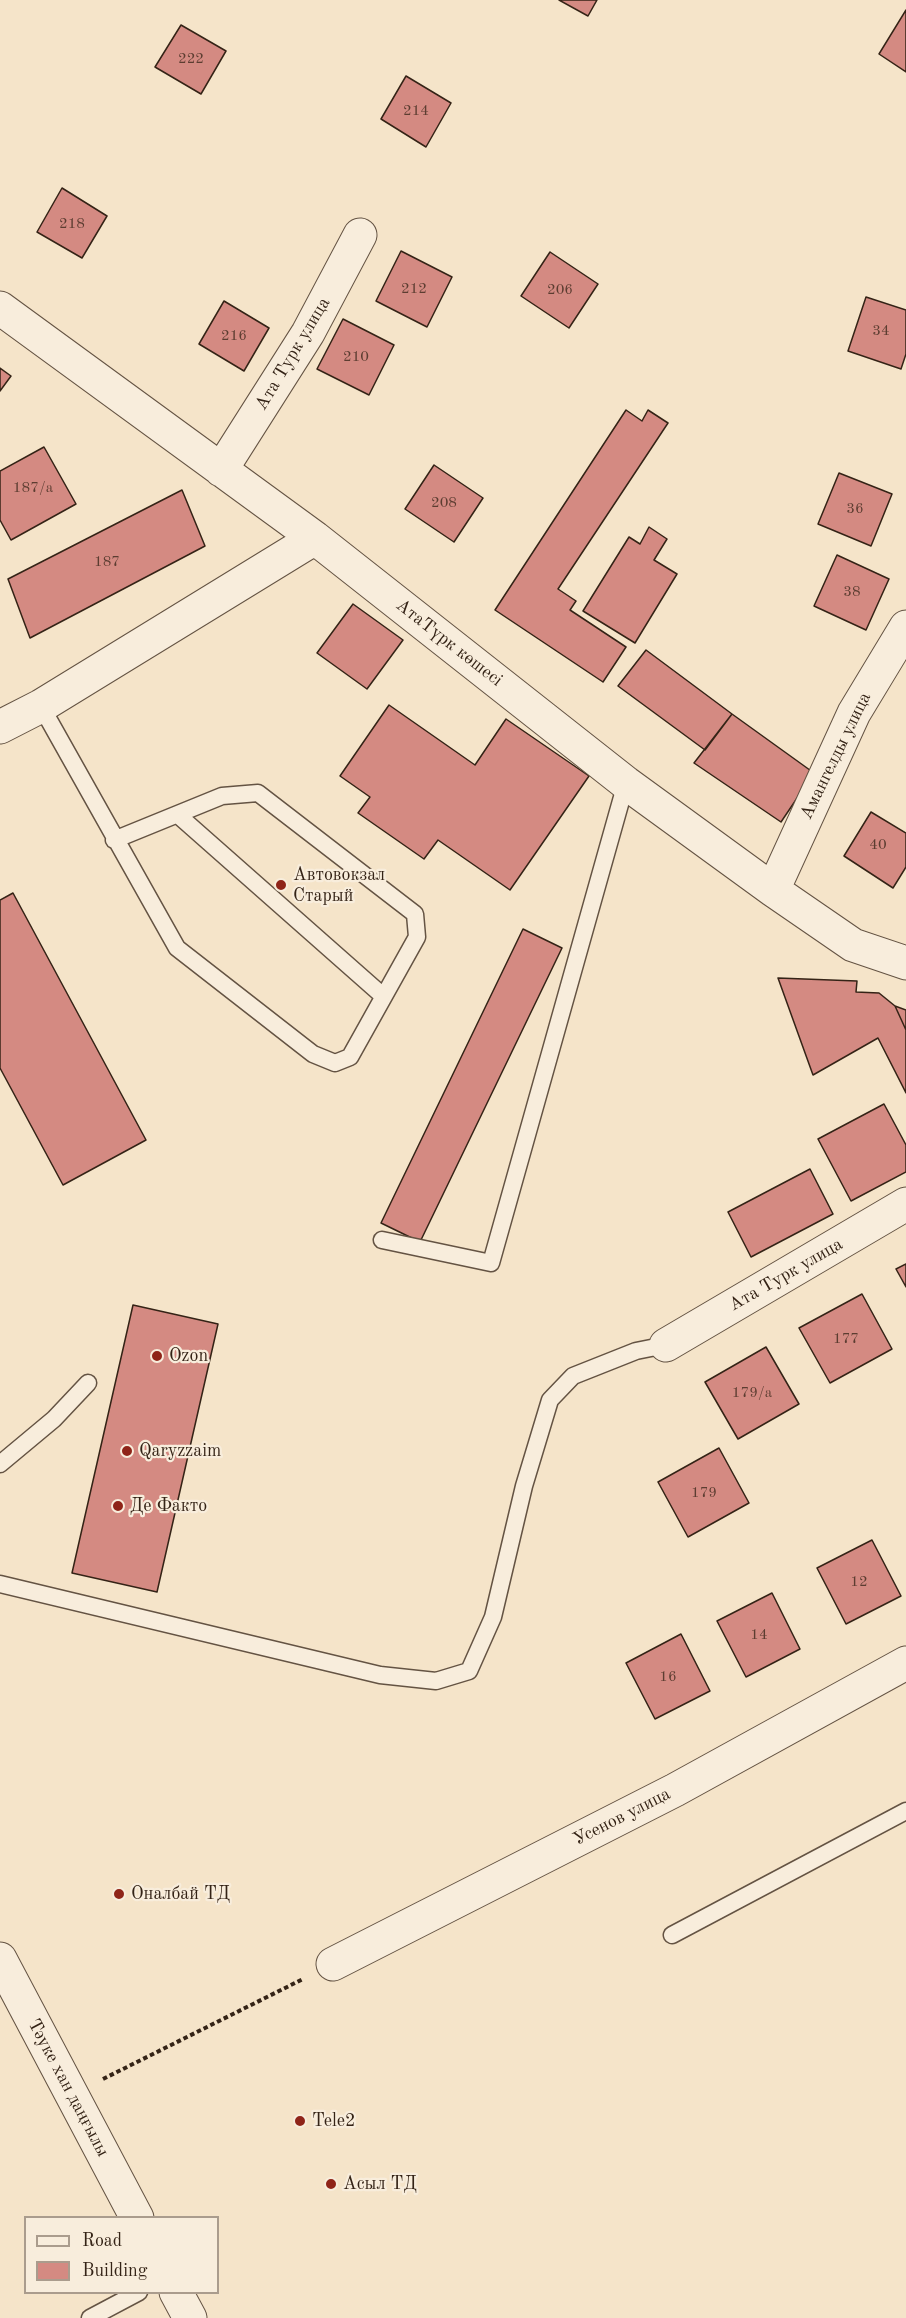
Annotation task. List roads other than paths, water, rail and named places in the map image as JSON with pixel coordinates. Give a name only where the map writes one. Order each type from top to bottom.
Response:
[{"type":"street","name":"Ата Турк улица","points":[[221,470],[308,333],[360,235]]},
{"type":"street","name":"АтаТүрк көшесі","points":[[0,308],[315,538],[626,783],[773,890],[853,945],[906,963]]},
{"type":"street","points":[[0,727],[41,706],[315,538]]},
{"type":"street","name":"Амангелды улица","points":[[773,890],[854,713],[906,627]]},
{"type":"street","name":"Ата Турк улица","points":[[666,1345],[906,1204]]},
{"type":"street","name":"Усенов улица","points":[[333,1964],[675,1790],[906,1663]]},
{"type":"street","name":"Тәуке хан даңғылы","points":[[0,1959],[136,2216]]},
{"type":"street","points":[[177,2294],[190,2318]]},
{"type":"lane","points":[[41,706],[114,840],[177,948],[314,1054],[334,1063],[350,1057],[417,937],[415,914],[258,794],[222,796],[114,840]]},
{"type":"lane","points":[[382,1240],[491,1263],[626,783]]},
{"type":"lane","points":[[178,815],[383,996]]},
{"type":"lane","points":[[0,1584],[380,1675],[436,1681],[469,1671],[494,1617],[524,1486],[550,1400],[573,1376],[636,1351],[666,1345]]},
{"type":"lane","points":[[0,1464],[54,1419],[88,1383]]},
{"type":"lane","points":[[672,1935],[906,1811]]},
{"type":"lane","points":[[90,2318],[135,2294]]},
{"type":"place","name":"Автовокзал Старый","points":[[281,885]]},
{"type":"place","name":"Ozon","points":[[157,1356]]},
{"type":"place","name":"Qaryzzaim","points":[[127,1451]]},
{"type":"place","name":"Де Факто","points":[[118,1506]]},
{"type":"place","name":"Оналбай ТД","points":[[119,1894]]},
{"type":"place","name":"Tele2","points":[[300,2121]]},
{"type":"place","name":"Асыл ТД","points":[[331,2184]]}]
